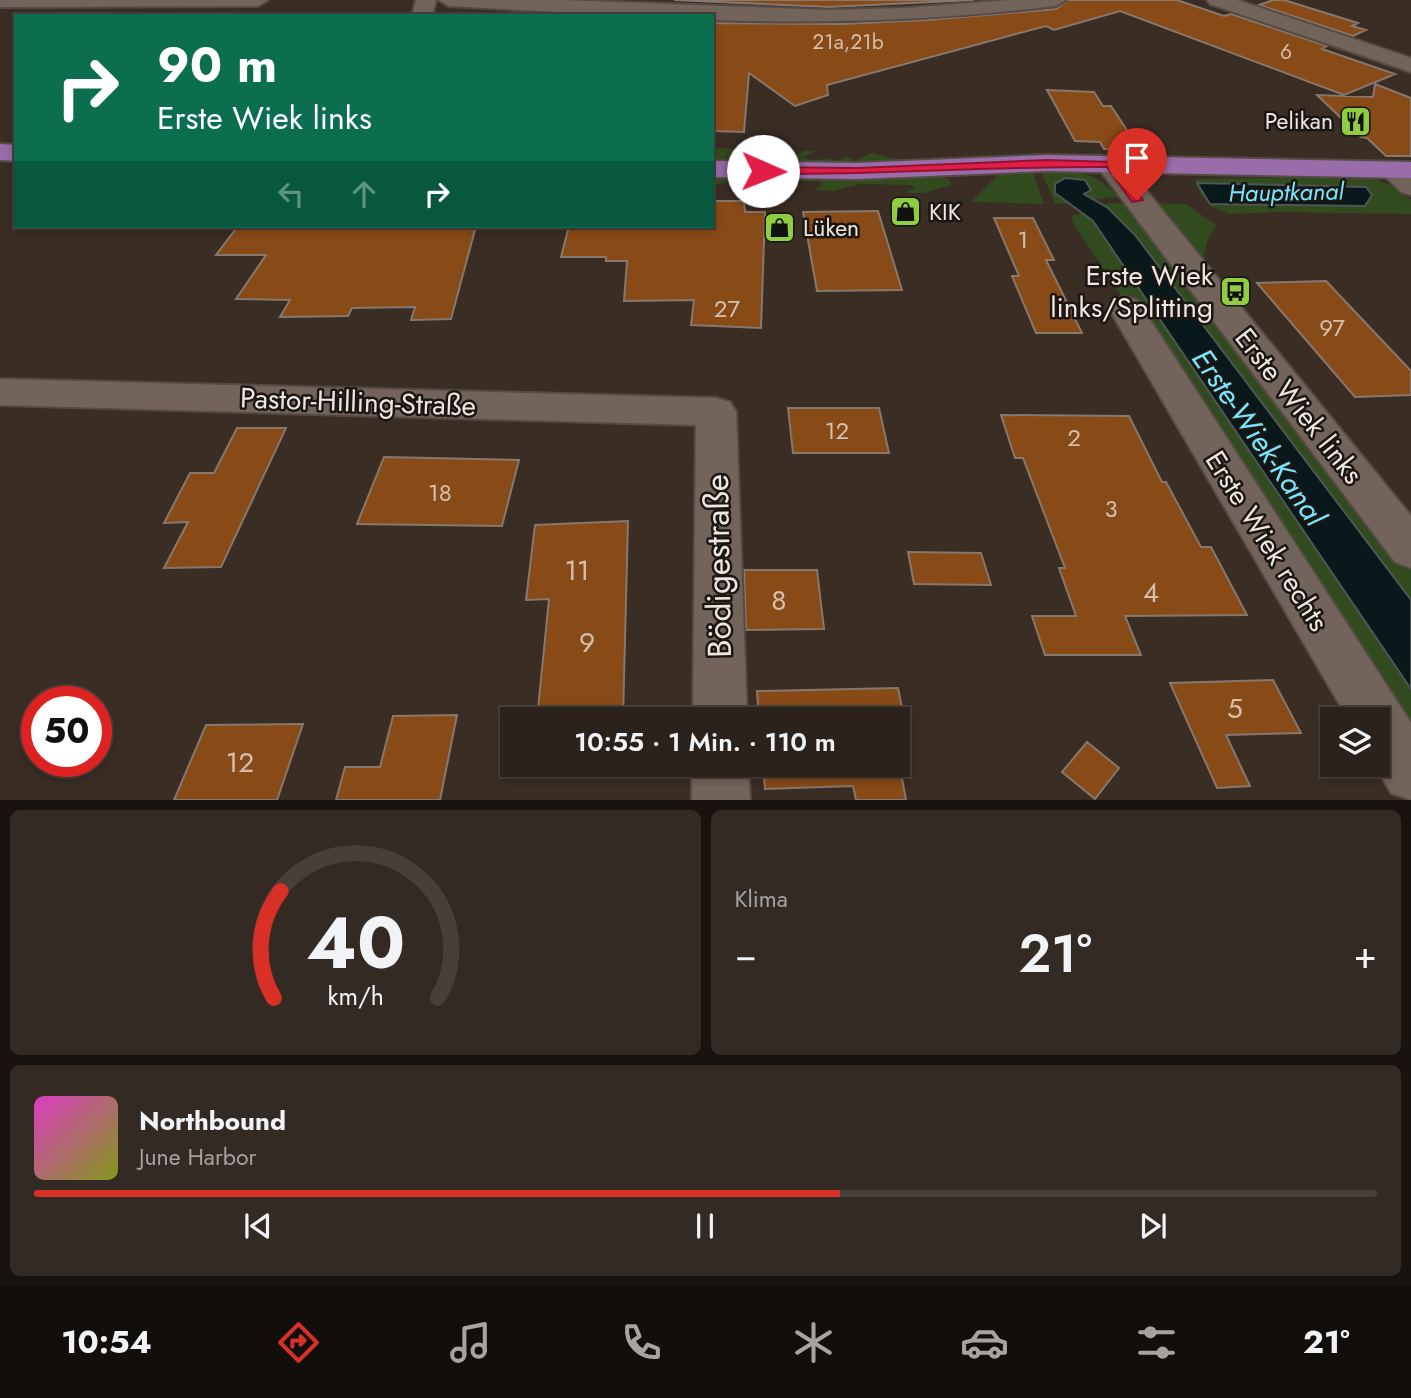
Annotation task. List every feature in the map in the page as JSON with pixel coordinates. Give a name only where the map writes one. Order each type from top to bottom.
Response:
[{"type":"main road","points":[[714,169],[857,172],[1047,163],[1405,175]]},
{"type":"street","points":[[0,1],[258,0]]},
{"type":"street","points":[[449,0],[787,15],[908,13],[1056,0]]},
{"type":"street","points":[[1217,0],[1411,65]]},
{"type":"street","name":"Erste Wiek links","points":[[1110,164],[1411,549]]},
{"type":"street","name":"Erste Wiek rechts","points":[[1125,307],[1411,773]]},
{"type":"street","name":"Pastor-Hilling-Straße","points":[[0,392],[716,412]]},
{"type":"street","name":"Bödigestraße","points":[[716,412],[720,707]]},
{"type":"street","points":[[720,777],[721,800]]},
{"type":"green space","points":[[714,148],[746,149],[734,154],[739,158],[785,159],[804,151],[815,151],[803,157],[811,161],[829,158],[836,162],[846,157],[855,161],[872,153],[898,160],[828,163],[714,160]]},
{"type":"green space","points":[[1008,171],[1032,171],[1044,204],[971,202],[998,175]]},
{"type":"green space","points":[[1041,171],[1074,172],[1092,177],[1119,197],[1071,204],[1055,203]]},
{"type":"green space","points":[[714,176],[878,180],[942,177],[949,179],[951,185],[924,193],[909,193],[907,191],[915,188],[912,185],[861,184],[833,191],[813,190],[823,185],[819,181],[739,179],[714,185]]},
{"type":"green space","points":[[1367,176],[1386,183],[1411,200],[1411,214],[1231,214],[1212,207],[1200,193],[1195,179]]},
{"type":"green space","points":[[1108,203],[1126,204],[1240,345],[1411,570],[1411,739],[1072,221],[1072,216]]},
{"type":"green space","points":[[1158,203],[1186,204],[1217,226],[1208,238],[1203,257]]},
{"type":"water","name":"Erste-Wiek-Kanal","points":[[1065,178],[1085,180],[1091,190],[1084,194],[1108,208],[1135,235],[1411,600],[1411,689],[1093,221],[1055,193],[1055,184]]},
{"type":"water","name":"Hauptkanal","points":[[1197,183],[1366,187],[1372,195],[1365,206],[1210,204]]},
{"type":"building","points":[[674,0],[974,0],[829,7]]},
{"type":"building","points":[[1068,0],[1177,0],[1224,16],[1231,14],[1327,46],[1322,49],[1395,74],[1344,95],[1120,11],[1054,30],[1046,26],[827,85],[828,95],[795,106],[749,73],[744,132],[714,131],[714,23],[842,24],[1056,9]]},
{"type":"building","points":[[1273,0],[1284,0],[1358,23],[1352,26],[1366,30],[1353,36],[1259,5]]},
{"type":"building","points":[[1375,84],[1411,98],[1411,156],[1386,156],[1367,138],[1361,137],[1317,95],[1373,97]]},
{"type":"building","points":[[1047,90],[1094,92],[1103,106],[1111,106],[1140,150],[1104,149],[1100,142],[1075,141]]},
{"type":"building","points":[[714,201],[744,201],[745,212],[765,212],[761,328],[691,325],[694,300],[624,301],[627,261],[606,261],[606,257],[561,257],[568,228],[714,228]]},
{"type":"building","points":[[878,211],[902,290],[817,291],[803,212]]},
{"type":"building","points":[[994,218],[1033,218],[1054,260],[1046,260],[1082,333],[1036,333],[1012,276],[1019,276]]},
{"type":"building","points":[[236,228],[475,228],[451,319],[411,320],[415,307],[352,308],[348,316],[280,317],[290,300],[236,299],[266,255],[216,255]]},
{"type":"building","points":[[1326,281],[1411,371],[1411,395],[1355,397],[1257,283]]},
{"type":"building","points":[[788,408],[879,408],[889,453],[793,453]]},
{"type":"building","points":[[1001,415],[1129,416],[1162,482],[1166,482],[1201,547],[1211,547],[1247,615],[1125,616],[1141,655],[1045,655],[1032,616],[1076,616],[1059,568],[1065,568],[1023,458],[1015,458]]},
{"type":"building","points":[[237,428],[286,428],[221,567],[164,568],[188,522],[164,523],[190,473],[214,473]]},
{"type":"building","points":[[384,457],[519,460],[502,526],[357,524]]},
{"type":"building","points":[[628,521],[623,707],[538,707],[549,599],[526,600],[535,525]]},
{"type":"building","points":[[908,552],[981,553],[991,585],[914,584]]},
{"type":"building","points":[[744,570],[817,570],[824,629],[746,630]]},
{"type":"building","points":[[1273,680],[1301,733],[1226,735],[1250,786],[1217,788],[1170,683]]},
{"type":"building","points":[[898,688],[902,707],[758,707],[757,691]]},
{"type":"building","points":[[457,715],[440,800],[336,800],[345,767],[380,767],[393,716]]},
{"type":"building","points":[[303,724],[277,800],[174,800],[206,725]]},
{"type":"building","points":[[1087,742],[1119,768],[1095,799],[1062,772]]},
{"type":"building","points":[[764,777],[902,777],[906,800],[856,800],[853,786],[765,789]]},
{"type":"place","name":"Pelikan","points":[[1356,121]]},
{"type":"place","name":"KIK","points":[[906,212]]},
{"type":"place","name":"Lüken","points":[[780,228]]},
{"type":"place","name":"Erste Wiek links/Splitting","points":[[1236,291]]},
{"type":"route","points":[[763,171],[857,172],[1047,163],[1110,164],[1137,200]]}]
